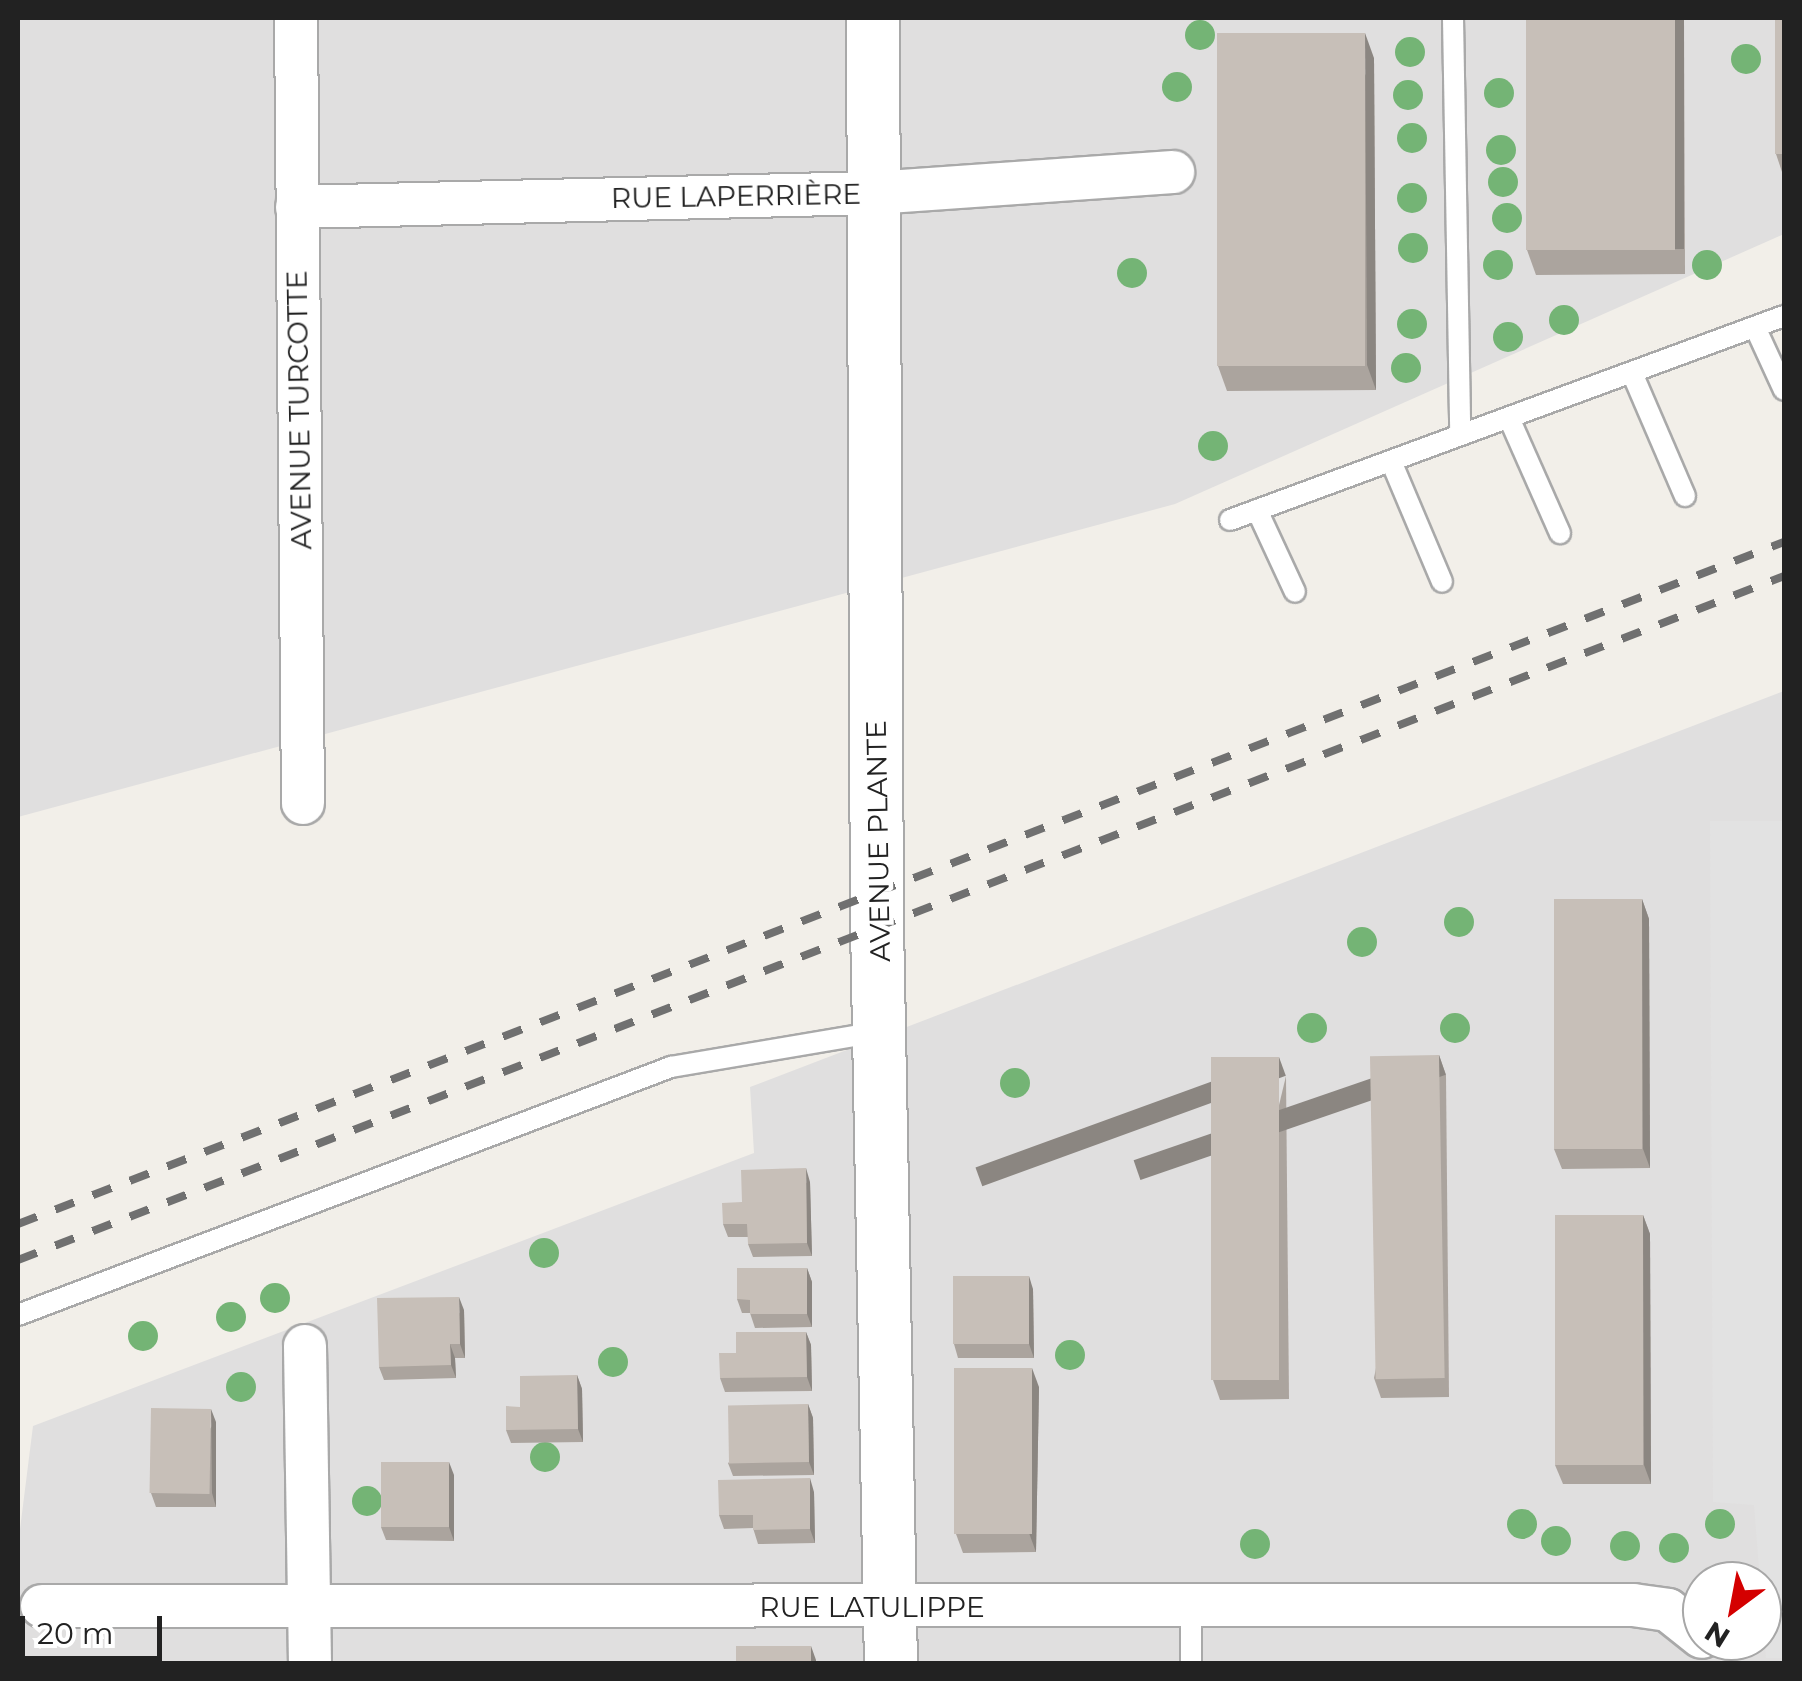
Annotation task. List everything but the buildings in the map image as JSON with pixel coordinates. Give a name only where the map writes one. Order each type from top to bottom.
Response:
[{"type":"street","name":"AVENUE TURCOTTE","points":[[296,18],[303,803]]},
{"type":"street","name":"AVENUE PLANTE","points":[[873,18],[891,1664]]},
{"type":"street","name":"RUE LAPERRIÈRE","points":[[297,207],[873,193],[1174,172]]},
{"type":"street","points":[[305,1346],[310,1664]]},
{"type":"street","name":"RUE LATULIPPE","points":[[42,1606],[1634,1605],[1668,1610],[1682,1622]]},
{"type":"lane","points":[[1453,18],[1460,435]]},
{"type":"lane","points":[[1230,520],[1784,316]]},
{"type":"lane","points":[[1755,327],[1784,390]]},
{"type":"lane","points":[[1632,373],[1685,496]]},
{"type":"lane","points":[[1509,418],[1560,532]]},
{"type":"lane","points":[[1391,461],[1442,582]]},
{"type":"lane","points":[[1257,510],[1294,592]]},
{"type":"lane","points":[[18,1315],[671,1066],[882,1031]]},
{"type":"lane","points":[[1191,1605],[1191,1664]]},
{"type":"shaded area","points":[[18,18],[1784,18],[1784,234],[1175,504],[18,817]]},
{"type":"shaded area","points":[[1784,691],[1784,1663],[18,1664],[18,1545],[33,1426],[754,1153],[750,1087]]},
{"type":"shaded area","points":[[1710,821],[1784,821],[1784,1658],[1782,1561],[1758,1561],[1754,1505],[1713,1502]]},
{"type":"railway","points":[[18,1224],[1784,542]]},
{"type":"railway","points":[[18,1260],[1784,576]]}]
